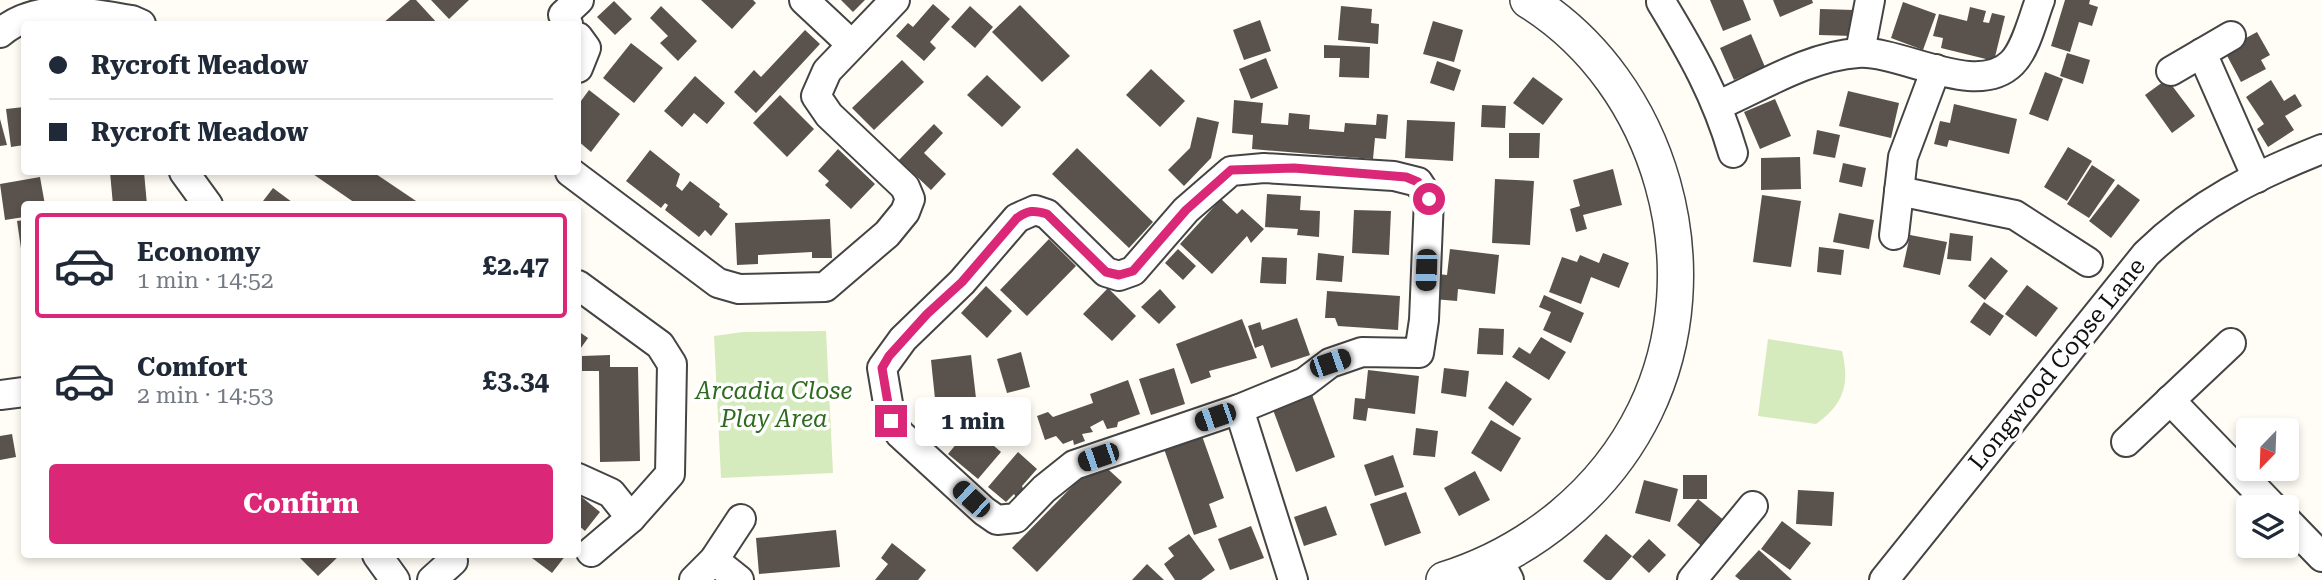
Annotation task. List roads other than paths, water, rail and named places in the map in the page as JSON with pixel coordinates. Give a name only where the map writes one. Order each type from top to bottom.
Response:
[{"type":"street","points":[[804,0],[851,44]]},
{"type":"street","points":[[574,175],[718,283],[739,289],[825,287],[887,234],[905,212],[910,199],[905,187],[829,115],[816,96],[827,71],[895,0]]},
{"type":"street","points":[[1444,580],[1504,570],[1578,502],[1616,457],[1632,435],[1655,387],[1675,306],[1669,214],[1664,186],[1647,137],[1626,99],[1594,53],[1549,13],[1528,0]]},
{"type":"street","points":[[1860,52],[1870,0]]},
{"type":"street","points":[[1719,106],[1827,58],[1860,52],[1970,78],[1997,73],[2013,62],[2040,0]]},
{"type":"street","points":[[1661,2],[1699,65],[1719,106],[1733,153]]},
{"type":"street","points":[[22,21],[36,13],[56,11],[134,21]]},
{"type":"street","points":[[0,33],[21,21]]},
{"type":"street","points":[[2171,71],[2231,36]]},
{"type":"street","points":[[581,39],[586,48],[581,60]]},
{"type":"street","points":[[2202,53],[2257,178]]},
{"type":"street","points":[[1894,235],[1907,144],[1936,69]]},
{"type":"street","name":"Longwood Copse Lane","points":[[1884,580],[2146,254],[2178,223],[2201,206],[2322,149]]},
{"type":"street","points":[[1294,168],[1406,177],[1418,182],[1429,199],[1424,320],[1419,353],[1362,352],[1330,363],[1305,382],[1239,409],[1074,465],[1044,489],[1016,518],[997,520],[984,512],[900,434],[891,421],[882,368],[903,339],[962,282],[1017,218],[1026,212],[1035,210],[1047,214],[1106,272],[1119,275],[1133,271],[1186,210],[1231,170],[1294,168]]},
{"type":"street","points":[[186,175],[205,201]]},
{"type":"street","points":[[1899,191],[2005,212],[2088,262]]},
{"type":"street","points":[[581,287],[660,345],[672,364],[670,474],[631,518],[591,552]]},
{"type":"street","points":[[2126,442],[2231,343]]},
{"type":"street","points":[[0,395],[21,392]]},
{"type":"street","points":[[2170,400],[2261,495]]},
{"type":"street","points":[[1239,409],[1293,580]]},
{"type":"street","points":[[581,479],[611,493],[631,518]]},
{"type":"street","points":[[1692,580],[1754,506]]},
{"type":"street","points":[[694,580],[714,560],[741,519]]},
{"type":"street","points":[[2299,533],[2322,557]]},
{"type":"street","points":[[379,558],[396,580]]},
{"type":"street","points":[[714,560],[739,580]]},
{"type":"street","points":[[432,580],[453,561]]},
{"type":"park label","name":"Arcadia Close Play Area","points":[[774,405]]}]
